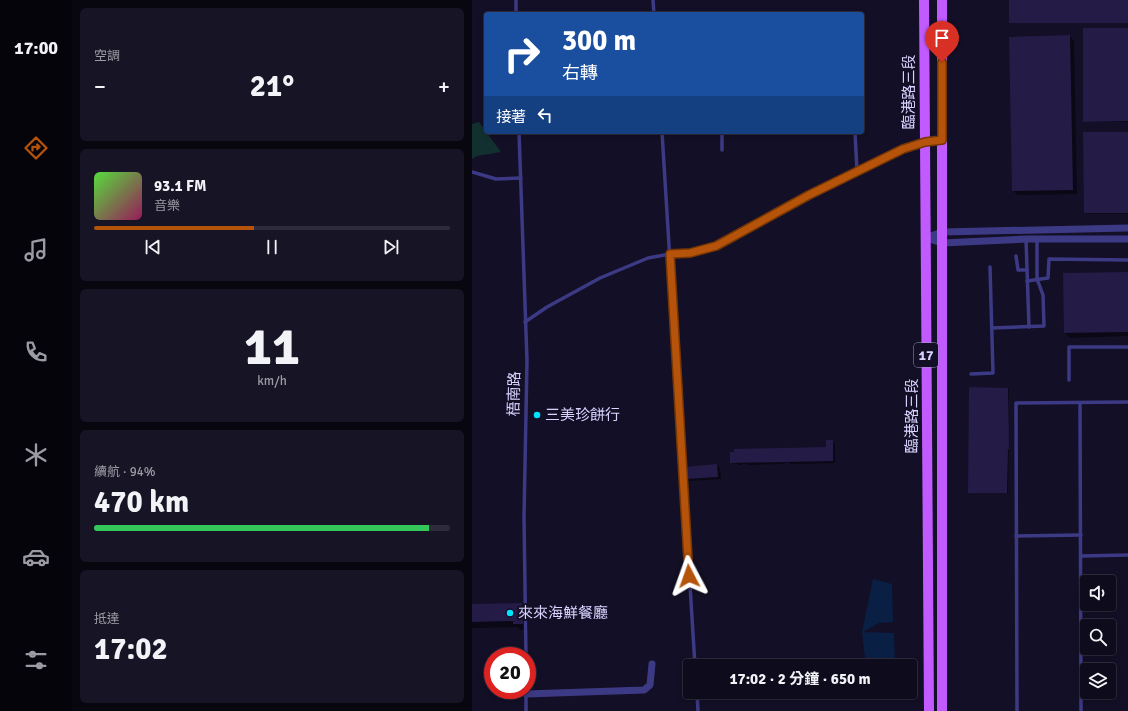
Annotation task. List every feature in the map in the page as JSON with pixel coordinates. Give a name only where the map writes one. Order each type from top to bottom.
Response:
[{"type":"main road","name":"臨港路三段","points":[[924,0],[929,711]]},
{"type":"main road","name":"臨港路三段","points":[[942,0],[942,711]]},
{"type":"street","points":[[925,238],[942,232],[1128,228]]},
{"type":"street","points":[[925,238],[942,243],[1026,239],[1128,239]]},
{"type":"street","points":[[536,692],[644,690],[650,685],[652,664]]},
{"type":"lane","points":[[516,0],[516,12]]},
{"type":"lane","points":[[653,0],[654,12]]},
{"type":"lane","name":"梧南路","points":[[519,134],[526,361],[524,517],[526,647]]},
{"type":"lane","points":[[662,134],[695,659]]},
{"type":"lane","points":[[722,134],[722,150]]},
{"type":"lane","points":[[855,134],[857,171]]},
{"type":"lane","points":[[525,322],[600,278],[648,258],[670,254],[690,253],[716,246],[809,195],[903,149],[925,142],[942,140]]},
{"type":"lane","points":[[472,172],[496,179],[521,178]]},
{"type":"lane","points":[[1026,239],[1029,327]]},
{"type":"lane","points":[[992,328],[1044,326],[1043,295],[1037,279],[1037,239]]},
{"type":"lane","points":[[1016,256],[1018,270],[1027,270]]},
{"type":"lane","points":[[1027,281],[1048,278],[1049,260],[1128,260]]},
{"type":"lane","points":[[971,374],[993,373],[990,266]]},
{"type":"lane","points":[[1069,380],[1069,347],[1128,347]]},
{"type":"lane","points":[[1017,711],[1016,403],[1128,402]]},
{"type":"lane","points":[[1080,403],[1081,711]]},
{"type":"lane","points":[[1016,536],[1081,535]]},
{"type":"lane","points":[[1081,556],[1128,556]]},
{"type":"lane","points":[[526,699],[526,711]]},
{"type":"lane","points":[[697,699],[698,711]]},
{"type":"green space","points":[[479,122],[484,129],[484,134],[488,134],[501,152],[477,156],[472,159],[472,124]]},
{"type":"water","points":[[873,579],[892,584],[893,622],[879,623],[863,632],[894,633],[895,659],[865,659],[862,632]]},
{"type":"building","points":[[1009,0],[1128,0],[1128,23],[1009,23]]},
{"type":"building","points":[[1083,28],[1128,28],[1128,121],[1083,122]]},
{"type":"building","points":[[1070,35],[1073,190],[1012,191],[1009,37]]},
{"type":"building","points":[[1083,132],[1128,132],[1128,213],[1084,213]]},
{"type":"building","points":[[1128,272],[1128,332],[1064,333],[1063,273]]},
{"type":"building","points":[[969,387],[1008,388],[1009,449],[1007,493],[968,493]]},
{"type":"building","points":[[826,440],[833,440],[833,461],[730,463],[730,452],[734,452],[734,449],[826,447]]},
{"type":"building","points":[[717,464],[718,477],[686,479],[685,467]]},
{"type":"building","points":[[522,603],[523,624],[513,624],[513,621],[472,622],[472,604]]},
{"type":"place","name":"三美珍餅行","points":[[537,415]]},
{"type":"place","name":"來來海鮮餐廳","points":[[510,613]]},
{"type":"route","points":[[689,576],[670,254],[690,253],[716,246],[809,195],[903,149],[925,142],[942,140],[942,62]]}]
